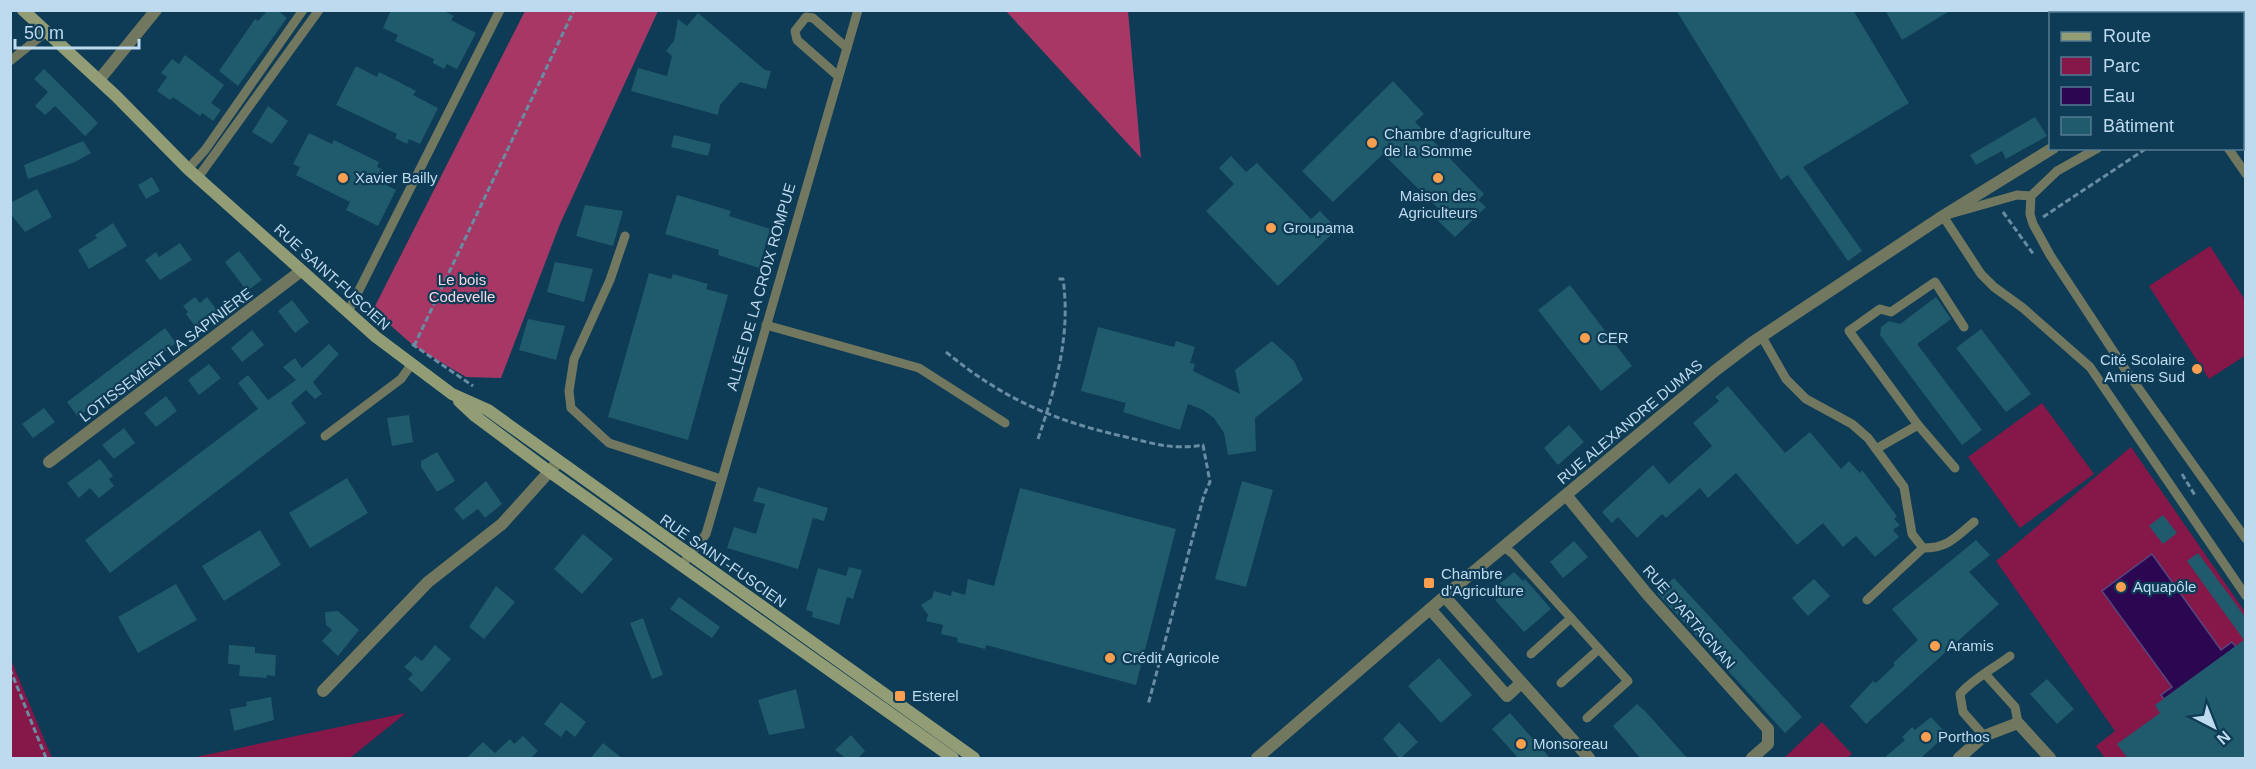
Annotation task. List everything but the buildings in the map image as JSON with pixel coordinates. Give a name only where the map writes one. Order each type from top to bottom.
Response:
[{"type":"main road","name":"RUE SAINT-FUSCIEN","points":[[23,10],[99,80],[188,168],[301,271],[411,365],[452,394],[488,410],[554,467],[686,561],[974,759]]},
{"type":"main road","name":"RUE SAINT-FUSCIEN","points":[[686,561],[953,759]]},
{"type":"street","points":[[99,80],[156,10]]},
{"type":"street","name":"RUE ALEXANDRE DUMAS","points":[[1257,759],[1430,609],[1716,370],[1943,216],[2049,150]]},
{"type":"street","name":"LOTISSEMENT LA SAPINIÈRE","points":[[49,462],[301,271]]},
{"type":"street","points":[[323,691],[428,582],[502,524],[554,467]]},
{"type":"street","name":"RUE D'ARTAGNAN","points":[[1566,495],[1647,594],[1768,729],[1768,744],[1752,759]]},
{"type":"street","points":[[1445,597],[1589,759]]},
{"type":"street","points":[[1430,609],[1508,696],[1520,684]]},
{"type":"street","points":[[1959,759],[1984,736],[2018,723],[2050,759]]},
{"type":"lane","points":[[188,168],[205,150],[303,10]]},
{"type":"lane","points":[[199,176],[319,10]]},
{"type":"lane","points":[[348,312],[500,10]]},
{"type":"lane","name":"ALLÉE DE LA CROIX ROMPUE","points":[[686,561],[706,534],[858,10]]},
{"type":"lane","points":[[838,76],[797,40],[795,31],[806,17],[813,18],[847,48]]},
{"type":"lane","points":[[10,61],[46,32]]},
{"type":"lane","points":[[2094,150],[2057,171],[2031,196],[2030,214],[2033,224],[2050,255],[2127,372],[2246,539]]},
{"type":"lane","points":[[2229,150],[2246,174]]},
{"type":"lane","points":[[2031,196],[2017,195],[1943,216],[1981,274],[1994,288],[2023,309],[2090,367],[2246,596]]},
{"type":"lane","points":[[626,236],[610,280],[574,359],[569,391],[571,408],[609,443],[721,479]]},
{"type":"lane","points":[[1955,468],[1918,425],[1849,331],[1880,309],[1891,312],[1935,282],[1964,327]]},
{"type":"lane","points":[[766,325],[919,368],[1005,423]]},
{"type":"lane","points":[[1762,337],[1786,380],[1806,399],[1852,424],[1876,448],[1904,487],[1912,534],[1923,548]]},
{"type":"lane","points":[[325,436],[401,379],[411,365]]},
{"type":"lane","points":[[1876,448],[1918,425]]},
{"type":"lane","points":[[1867,600],[1923,548],[1938,548],[1947,544],[1974,522]]},
{"type":"lane","points":[[1504,548],[1513,554],[1628,681],[1587,718]]},
{"type":"lane","points":[[1531,654],[1571,618]]},
{"type":"lane","points":[[1561,683],[1599,649]]},
{"type":"lane","points":[[1984,736],[1963,712],[1960,694],[1972,680],[1986,675],[2010,656]]},
{"type":"lane","points":[[1986,675],[2014,707],[2018,723]]},
{"type":"path","points":[[414,346],[574,10]]},
{"type":"path","points":[[2046,215],[2144,150]]},
{"type":"path","points":[[1997,209],[2014,225],[2039,263]]},
{"type":"path","points":[[1038,439],[1065,343],[1068,310],[1064,279],[1057,279]]},
{"type":"path","points":[[407,341],[476,388]]},
{"type":"path","points":[[946,352],[976,376],[1046,415],[1178,449],[1203,445],[1210,482],[1204,495],[1148,705]]},
{"type":"path","points":[[2178,467],[2201,505]]},
{"type":"path","points":[[10,669],[46,759]]},
{"type":"green space","name":"Le bois Codevelle","points":[[525,11],[658,11],[560,224],[501,378],[466,377],[414,346],[373,310]]},
{"type":"green space","points":[[1006,11],[1128,11],[1141,158]]},
{"type":"green space","points":[[2210,246],[2245,300],[2246,355],[2209,379],[2149,286]]},
{"type":"green space","points":[[2042,403],[2094,474],[2020,528],[1968,457]]},
{"type":"green space","name":"Aquapôle","points":[[2131,447],[2245,612],[2245,758],[2105,758],[2096,746],[2115,731],[1996,561]]},
{"type":"green space","points":[[11,660],[52,758],[11,758]]},
{"type":"green space","points":[[406,713],[350,758],[191,758]]},
{"type":"green space","points":[[1822,722],[1852,754],[1847,758],[1784,758]]},
{"type":"water","points":[[2152,554],[2221,650],[2232,642],[2236,647],[2164,699],[2161,695],[2172,687],[2102,591]]},
{"type":"place","name":"Chambre d'agriculture de la Somme","points":[[1372,143]]},
{"type":"place","name":"Xavier Bailly","points":[[343,178]]},
{"type":"place","name":"Maison des Agriculteurs","points":[[1438,178]]},
{"type":"place","name":"Groupama","points":[[1271,228]]},
{"type":"place","name":"CER","points":[[1585,338]]},
{"type":"place","name":"Cité Scolaire Amiens Sud","points":[[2197,369]]},
{"type":"place","name":"Chambre d'Agriculture","points":[[1429,583]]},
{"type":"place","name":"Aquapôle","points":[[2121,587]]},
{"type":"place","name":"Aramis","points":[[1935,646]]},
{"type":"place","name":"Crédit Agricole","points":[[1110,658]]},
{"type":"place","name":"Esterel","points":[[900,696]]},
{"type":"place","name":"Porthos","points":[[1926,737]]},
{"type":"place","name":"Monsoreau","points":[[1521,744]]}]
